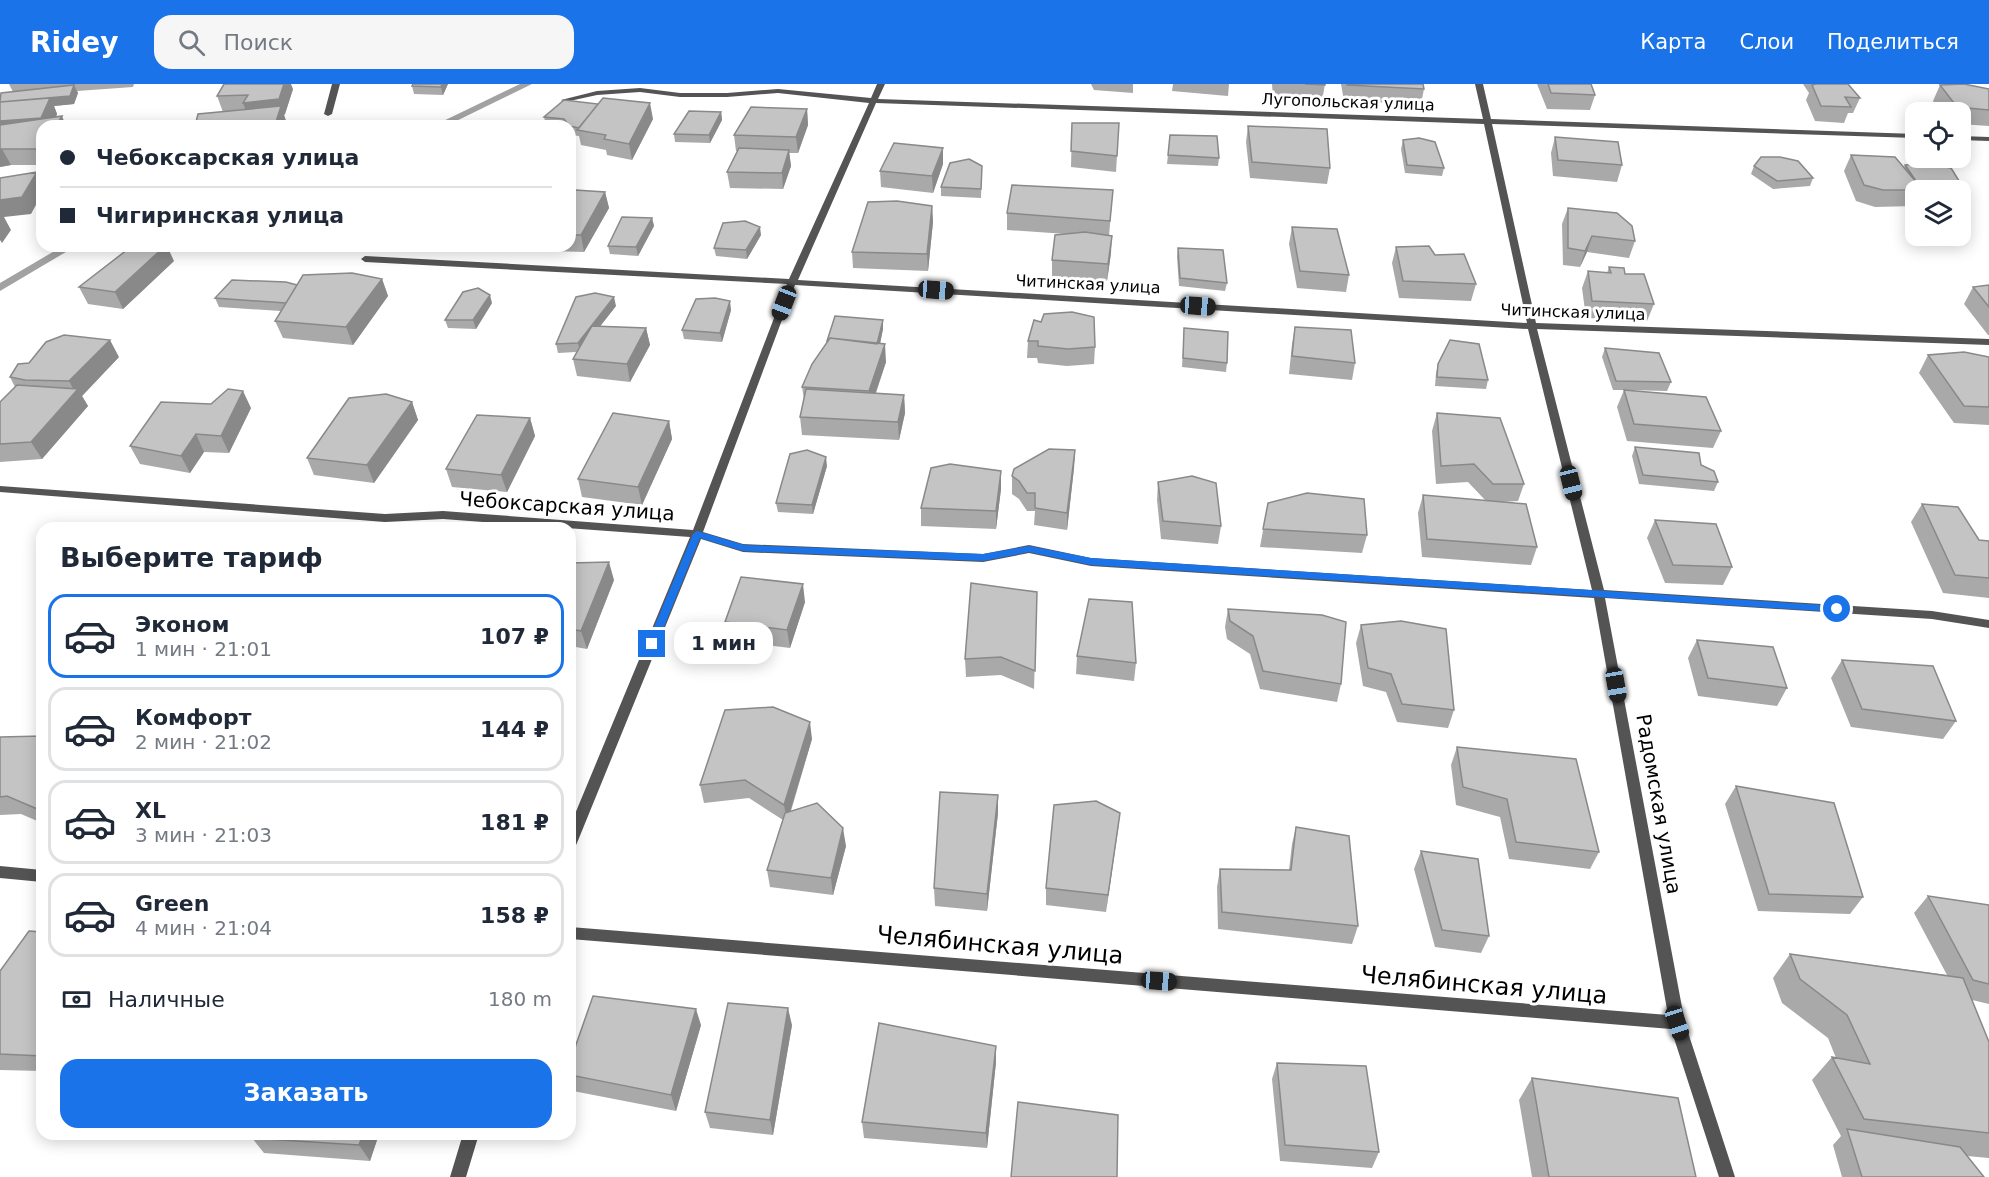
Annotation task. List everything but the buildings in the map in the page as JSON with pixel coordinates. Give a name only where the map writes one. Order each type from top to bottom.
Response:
[{"type":"street","points":[[328,114],[336,84]]},
{"type":"street","points":[[576,828],[697,534],[792,282],[881,84]]},
{"type":"street","name":"Радомская улица","points":[[1479,84],[1532,326],[1599,595],[1677,1023],[1727,1177]]},
{"type":"street","name":"Лугопольская улица","points":[[565,100],[597,93],[639,90],[680,95],[727,96],[778,91],[873,101],[1905,136]]},
{"type":"street","points":[[1971,138],[1989,139]]},
{"type":"street","name":"Читинская улица","points":[[365,260],[792,282],[1532,326],[1989,342]]},
{"type":"street","name":"Чебоксарская улица","points":[[0,489],[385,518],[443,515],[537,522]]},
{"type":"street","name":"Чебоксарская улица","points":[[576,525],[697,534],[743,548],[983,558],[1029,549],[1091,562],[1932,615],[1989,624]]},
{"type":"street","points":[[0,872],[36,875]]},
{"type":"street","name":"Челябинская улица","points":[[576,933],[1677,1023]]},
{"type":"street","points":[[458,1177],[469,1140]]},
{"type":"waterway","points":[[451,120],[527,84]]},
{"type":"waterway","points":[[0,288],[61,252]]},
{"type":"route","points":[[652,644],[697,534],[743,548],[983,558],[1029,549],[1091,562],[1837,609]]}]
